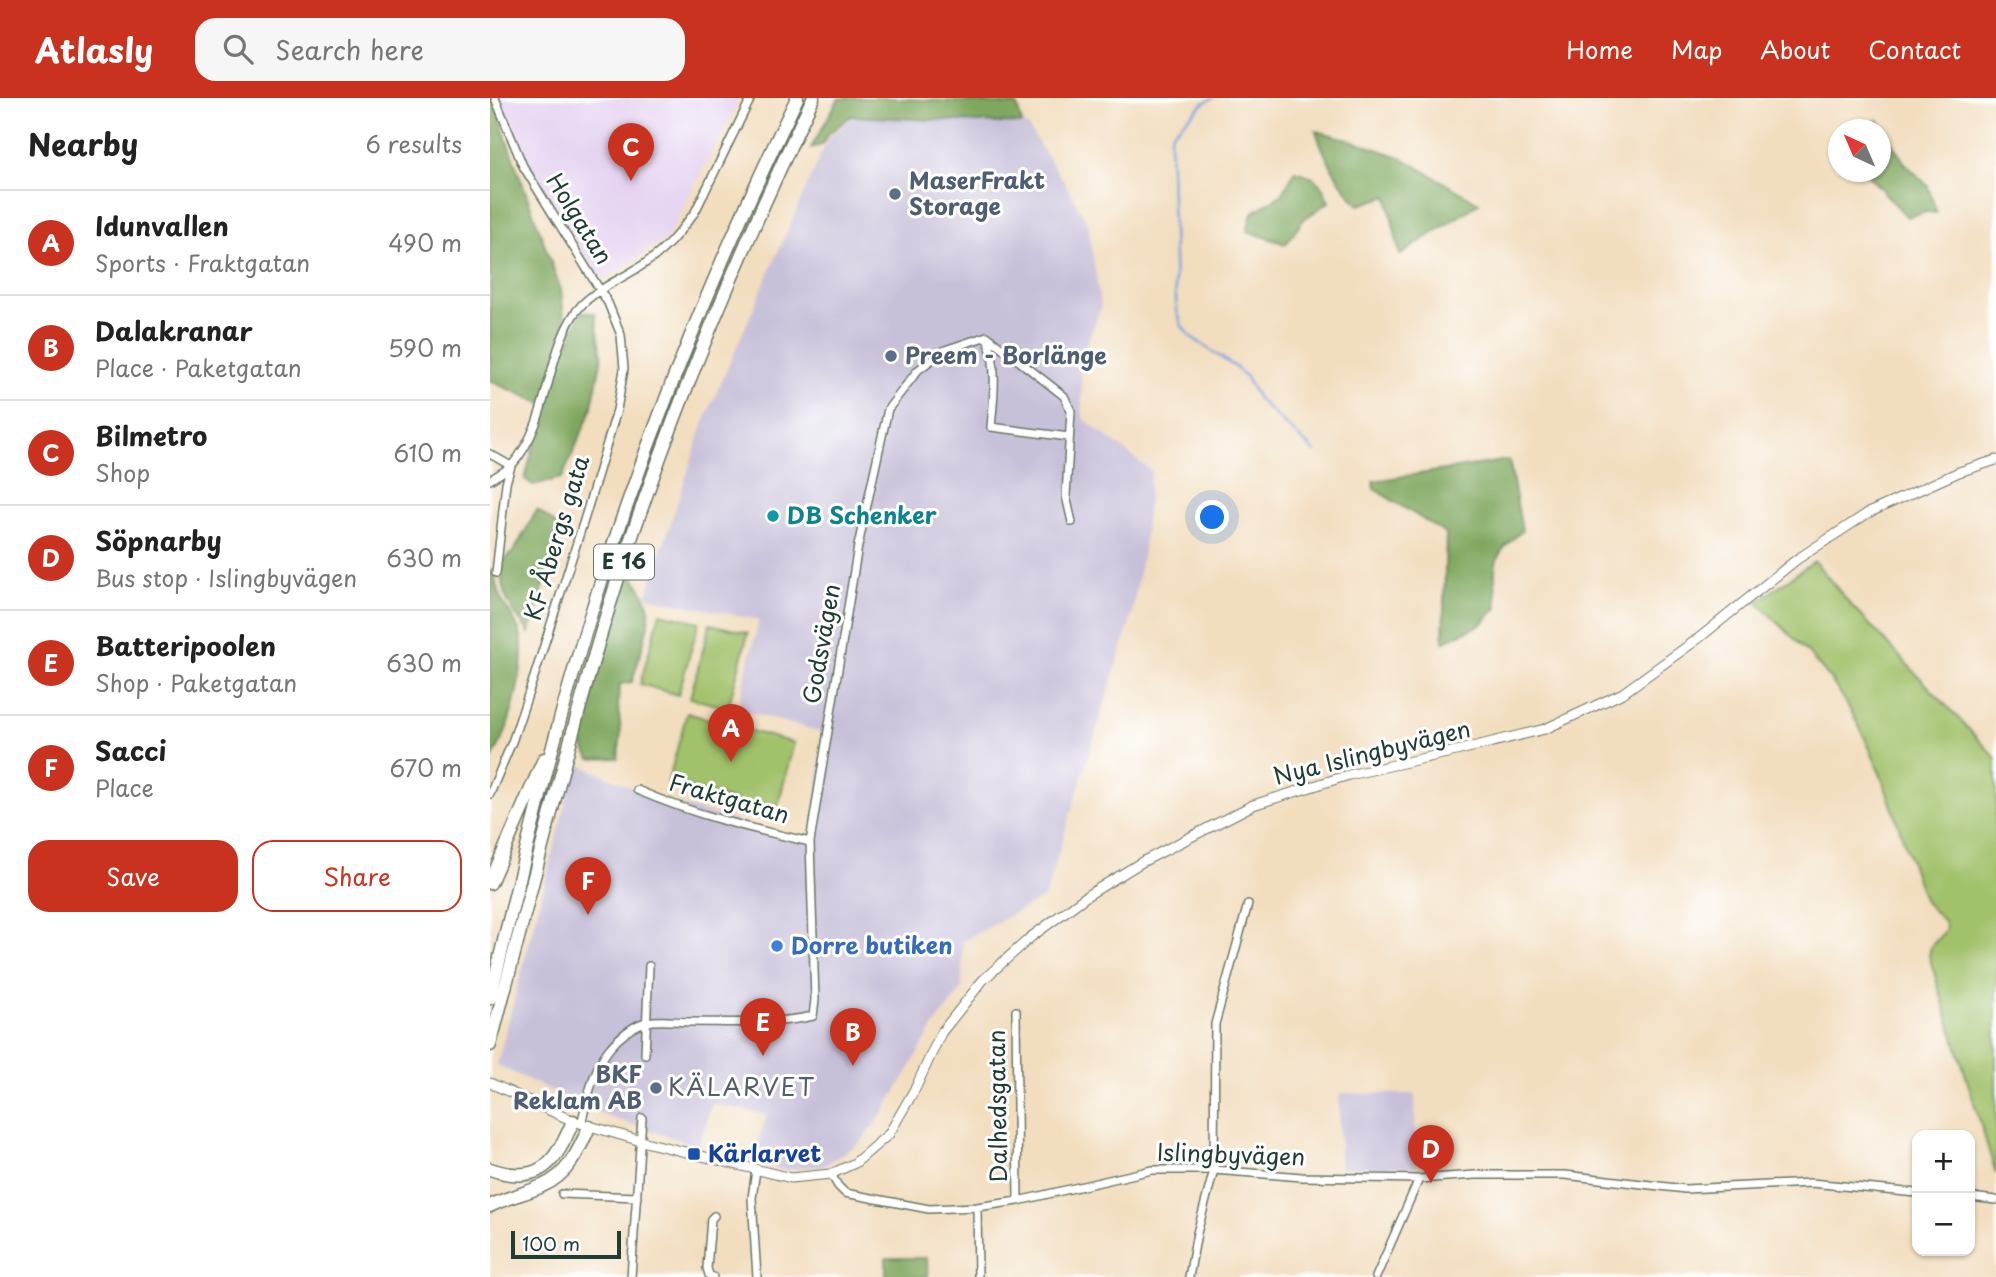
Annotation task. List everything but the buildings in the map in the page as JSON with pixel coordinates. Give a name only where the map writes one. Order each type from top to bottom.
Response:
[{"type":"highway","name":"E 16","points":[[490,998],[562,717],[603,576],[663,404],[695,323],[752,192],[797,98]]},
{"type":"highway","name":"E 16","points":[[490,1045],[576,719],[646,494],[708,329],[813,98]]},
{"type":"highway","points":[[490,883],[562,717]]},
{"type":"highway","points":[[490,1169],[520,1175],[542,1170],[554,1160],[581,1124]]},
{"type":"highway","points":[[490,1206],[551,1182],[569,1166],[581,1124]]},
{"type":"street","name":"Holgatan","points":[[495,98],[523,166],[602,290],[581,306],[570,321],[536,422],[510,466],[496,573]]},
{"type":"street","points":[[602,290],[660,252],[690,219],[751,98]]},
{"type":"street","name":"KF Åbergs gata","points":[[490,794],[512,742],[535,674],[617,410],[624,353],[617,321],[602,290]]},
{"type":"street","points":[[987,336],[1064,396],[1071,411],[1066,496],[1072,522]]},
{"type":"street","points":[[987,336],[993,354],[995,377],[991,427],[1069,437]]},
{"type":"street","name":"Godsvägen","points":[[646,1022],[796,1020],[813,1016],[815,1000],[810,842],[858,546],[888,409],[893,399],[918,370],[945,350],[987,336]]},
{"type":"street","points":[[490,454],[510,466]]},
{"type":"street","name":"Nya Islingbyvägen","points":[[831,1174],[855,1163],[889,1134],[916,1087],[941,1033],[983,980],[1031,937],[1088,895],[1142,862],[1253,805],[1349,775],[1545,729],[1623,693],[1699,638],[1796,560],[1868,513],[1959,472],[1996,460]]},
{"type":"street","name":"Holgatan","points":[[490,480],[510,466]]},
{"type":"street","name":"Fraktgatan","points":[[637,790],[777,835],[810,842]]},
{"type":"street","points":[[1189,1277],[1197,1233],[1214,1170],[1215,1024],[1248,904]]},
{"type":"street","points":[[645,1054],[649,966]]},
{"type":"street","name":"Dalhedsgatan","points":[[1016,1011],[1018,1201]]},
{"type":"street","points":[[581,1124],[597,1068],[609,1049],[626,1032],[646,1022]]},
{"type":"street","points":[[490,1083],[581,1124],[641,1141],[791,1178],[831,1174]]},
{"type":"street","points":[[631,1277],[642,1118]]},
{"type":"street","points":[[755,1170],[752,1198],[757,1277]]},
{"type":"street","name":"Islingbyvägen","points":[[831,1174],[845,1193],[929,1209],[977,1207],[1018,1201],[1152,1170],[1419,1179],[1475,1175],[1565,1175],[1685,1189],[1811,1183],[1912,1193]]},
{"type":"street","points":[[1376,1277],[1419,1179]]},
{"type":"street","points":[[562,1194],[637,1197]]},
{"type":"street","points":[[1975,1198],[1996,1200]]},
{"type":"street","points":[[977,1207],[978,1277]]},
{"type":"street","points":[[713,1277],[709,1275],[708,1268],[711,1219],[714,1216]]},
{"type":"shaded area","points":[[498,98],[740,98],[668,237],[606,279],[596,274],[520,151]]},
{"type":"shaded area","points":[[854,116],[1027,125],[1088,224],[1101,308],[1080,360],[1083,418],[1151,471],[1144,545],[1132,615],[1045,897],[963,941],[962,989],[934,1026],[884,1112],[860,1143],[823,1166],[784,1170],[752,1161],[767,1115],[712,1104],[698,1146],[606,1116],[497,1065],[576,763],[658,799],[810,842],[820,770],[821,732],[737,709],[759,620],[646,597],[705,419],[828,138]]},
{"type":"shaded area","points":[[1339,1093],[1415,1094],[1416,1167],[1340,1168]]},
{"type":"green space","points":[[490,98],[495,98],[506,138],[561,290],[565,326],[543,404],[490,381]]},
{"type":"green space","points":[[839,98],[1017,105],[1022,124],[851,116],[827,135],[822,145],[811,148]]},
{"type":"green space","points":[[1316,131],[1400,157],[1479,203],[1400,255],[1387,196],[1359,205],[1333,170]]},
{"type":"green space","points":[[1891,141],[1904,162],[1928,186],[1937,213],[1927,212],[1907,217],[1874,182],[1891,182]]},
{"type":"green space","points":[[1295,171],[1317,181],[1329,202],[1304,219],[1286,244],[1247,231],[1252,213],[1281,195]]},
{"type":"green space","points":[[582,312],[595,313],[602,357],[591,411],[562,478],[533,485],[525,479],[536,436],[549,394]]},
{"type":"green space","points":[[1509,460],[1522,531],[1498,557],[1495,573],[1497,608],[1482,624],[1443,642],[1446,534],[1374,489],[1373,481]]},
{"type":"green space","points":[[537,510],[561,531],[529,633],[507,601],[502,584],[502,562],[514,551]]},
{"type":"green space","points":[[1814,561],[1852,606],[1996,758],[1996,1174],[1929,956],[1931,946],[1946,930],[1944,921],[1925,902],[1880,772],[1843,698],[1814,659],[1757,602]]},
{"type":"green space","points":[[490,571],[495,575],[501,599],[519,630],[522,651],[517,692],[510,717],[504,736],[490,762]]},
{"type":"green space","points":[[630,573],[647,601],[648,625],[632,682],[620,684],[618,706],[621,731],[618,758],[590,759],[580,740],[618,602]]},
{"type":"green space","points":[[660,613],[699,622],[678,695],[640,684]]},
{"type":"green space","points":[[710,624],[748,633],[728,708],[690,698]]},
{"type":"green space","points":[[687,713],[794,743],[776,813],[668,782]]},
{"type":"green space","points":[[886,1258],[927,1258],[928,1277],[886,1277]]},
{"type":"waterway","points":[[1213,98],[1205,102],[1172,133],[1170,139],[1177,310],[1182,326],[1190,336],[1245,376],[1259,400],[1315,452]]},
{"type":"place","name":"Bilmetro","points":[[631,181]]},
{"type":"place","name":"MaserFrakt Storage","points":[[895,194]]},
{"type":"place","name":"Preem - Borlänge","points":[[891,356]]},
{"type":"place","name":"DB Schenker","points":[[773,516]]},
{"type":"place","name":"Idunvallen","points":[[731,762]]},
{"type":"place","name":"Sacci","points":[[588,915]]},
{"type":"place","name":"Dorre butiken","points":[[777,946]]},
{"type":"place","name":"Batteripoolen","points":[[763,1056]]},
{"type":"place","name":"Dalakranar","points":[[853,1066]]},
{"type":"place","name":"BKF Reklam AB","points":[[656,1088]]},
{"type":"place","name":"Kärlarvet","points":[[694,1154]]},
{"type":"place","name":"Söpnarby","points":[[1431,1183]]},
{"type":"district","name":"KÄLARVET","points":[[742,1088]]}]
